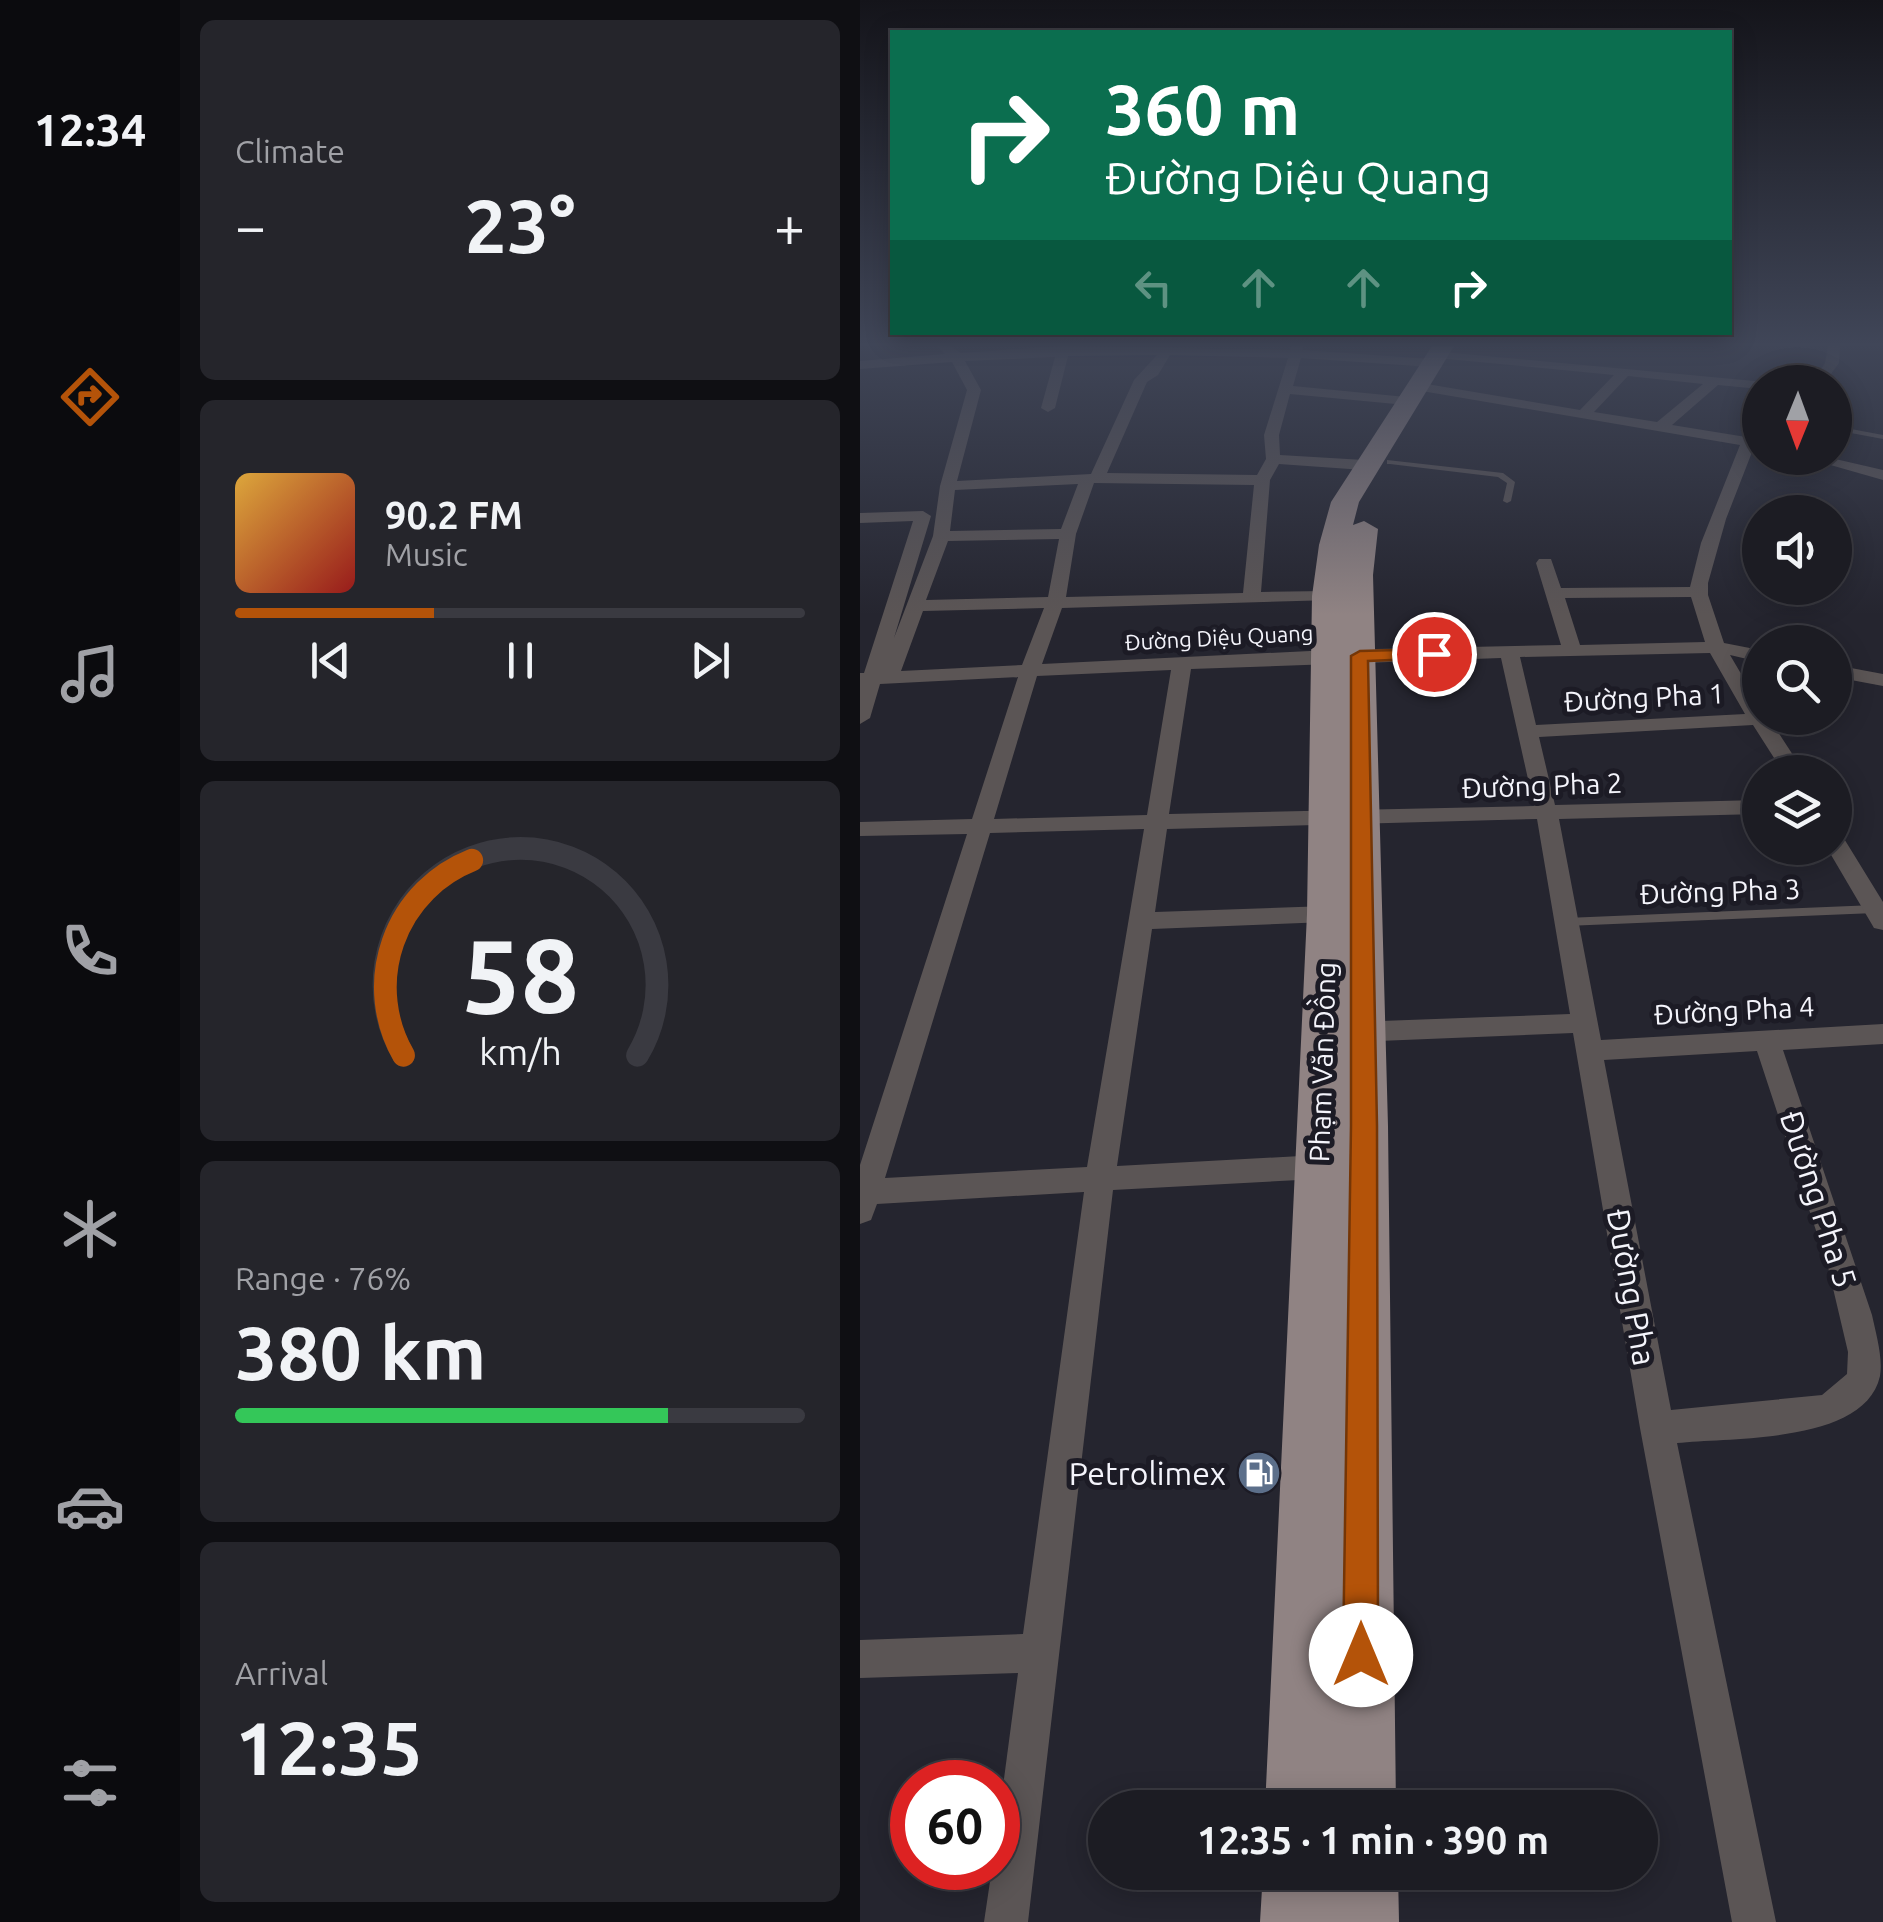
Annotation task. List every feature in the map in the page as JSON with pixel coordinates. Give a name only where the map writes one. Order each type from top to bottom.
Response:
[{"type":"main road","name":"Phạm Văn Đồng","points":[[1345,656],[1328,596],[1333,546],[1345,502],[1395,436]]},
{"type":"main road","name":"Phạm Văn Đồng","points":[[1362,1790],[1342,1033],[1343,821],[1345,656],[1362,534],[1377,464]]},
{"type":"main road","name":"Phạm Văn Đồng","points":[[1301,1790],[1318,1167],[1342,1033],[1327,914],[1343,821]]},
{"type":"main road","points":[[1297,1922],[1298,1890]]},
{"type":"main road","points":[[1362,1890],[1362,1922]]},
{"type":"street","points":[[873,679],[916,606],[942,536],[948,486],[962,436]]},
{"type":"street","points":[[1113,436],[1068,534],[1056,600],[1029,672],[862,1198],[1318,1167]]},
{"type":"street","points":[[1271,436],[1269,450],[1274,458]]},
{"type":"street","points":[[1716,436],[1742,439]]},
{"type":"street","points":[[1274,458],[1377,464]]},
{"type":"street","points":[[1252,596],[1262,480],[1274,458]]},
{"type":"street","points":[[1742,464],[1729,486],[1698,592],[1718,647],[1742,688]]},
{"type":"street","points":[[1852,467],[1883,474]]},
{"type":"street","points":[[948,486],[1092,479],[1262,480]]},
{"type":"street","points":[[860,518],[924,516],[860,718]]},
{"type":"street","points":[[942,536],[1068,534]]},
{"type":"street","points":[[1545,562],[1572,650]]},
{"type":"street","points":[[1556,592],[1698,592]]},
{"type":"street","points":[[916,606],[1328,596]]},
{"type":"street","name":"Đường Diệu Quang","points":[[873,679],[1345,656],[1718,647],[1742,652]]},
{"type":"street","name":"Đường Pha","points":[[1509,652],[1547,816],[1657,1428],[1754,1922]]},
{"type":"street","points":[[1852,674],[1878,679],[1883,658]]},
{"type":"street","points":[[1006,1922],[1100,1179],[1182,664]]},
{"type":"street","name":"Đường Pha 1","points":[[1530,731],[1742,720]]},
{"type":"street","name":"Đường Pha 2","points":[[860,829],[1159,821],[1343,821],[1742,808]]},
{"type":"street","points":[[1849,865],[1879,916]]},
{"type":"street","points":[[1143,921],[1327,914]]},
{"type":"street","name":"Đường Pha 4","points":[[1342,1033],[1767,1040],[1883,1034]]},
{"type":"street","name":"Đường Pha 5","points":[[1657,1428],[1826,1411],[1849,1398],[1864,1376],[1861,1324],[1767,1040]]},
{"type":"street","points":[[860,1659],[1039,1653]]},
{"type":"lane","points":[[1377,464],[1500,475],[1511,482],[1507,501]]},
{"type":"lane","name":"Đường Pha 3","points":[[1566,922],[1879,916]]},
{"type":"place","name":"Petrolimex","points":[[1259,1473]]},
{"type":"route","points":[[1361,1655],[1364,1126],[1360,656],[1434,654]]}]
